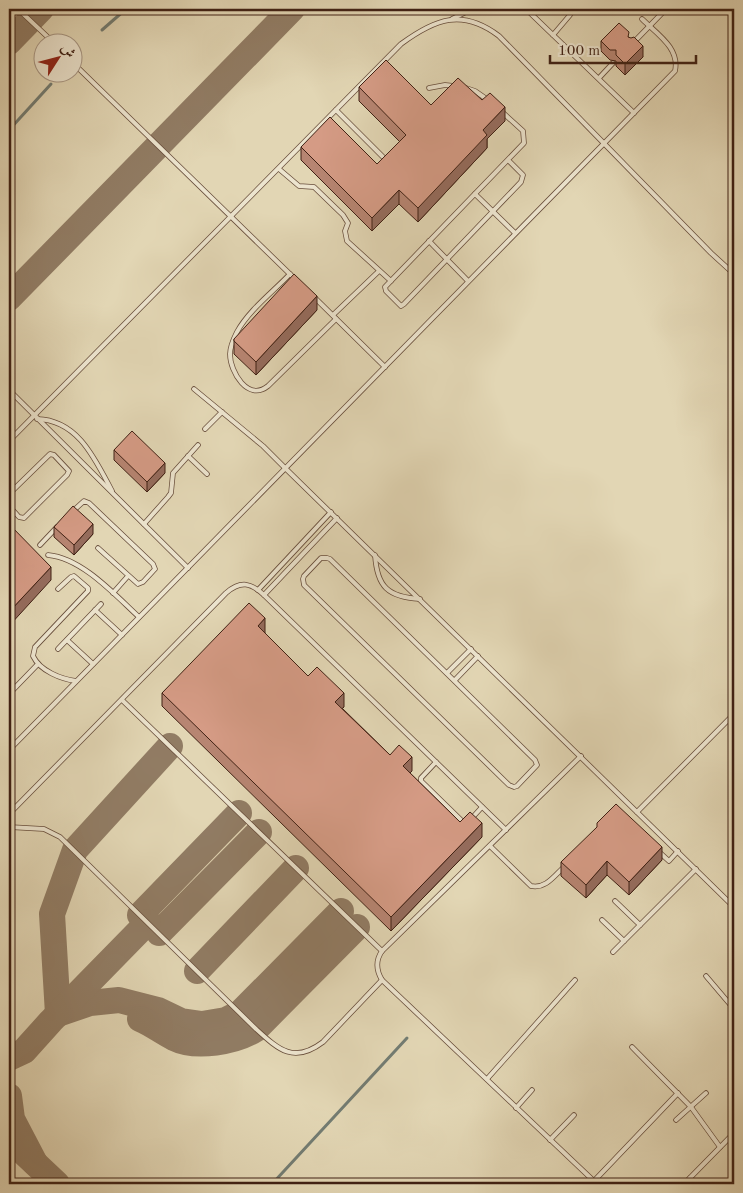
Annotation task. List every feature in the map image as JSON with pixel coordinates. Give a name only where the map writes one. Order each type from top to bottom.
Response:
[{"type":"lane","points":[[18,9],[42,32]]},
{"type":"lane","points":[[9,441],[36,417],[401,44],[417,32],[434,24],[450,20],[472,9]]},
{"type":"lane","points":[[526,9],[634,113]]},
{"type":"lane","points":[[553,35],[570,16],[568,9]]},
{"type":"lane","points":[[631,45],[666,9]]},
{"type":"lane","points":[[9,750],[675,71],[677,62],[674,52],[642,19]]},
{"type":"lane","points":[[450,20],[468,20],[486,26],[499,36],[711,253],[734,274]]},
{"type":"lane","points":[[599,78],[613,63]]},
{"type":"lane","points":[[82,72],[297,281]]},
{"type":"lane","points":[[429,88],[444,85],[460,86],[475,91],[488,99],[520,127],[523,131],[524,143],[390,281],[384,290],[399,304],[402,305],[523,179],[521,172],[508,160]]},
{"type":"lane","points":[[336,110],[384,157]]},
{"type":"lane","points":[[279,169],[299,186],[314,187],[344,215],[348,223],[345,231],[347,240],[390,281]]},
{"type":"lane","points":[[475,194],[515,234]]},
{"type":"lane","points":[[429,241],[468,281]]},
{"type":"lane","points":[[290,274],[246,319],[232,343],[231,363],[236,374],[248,390],[262,391],[268,386],[379,270]]},
{"type":"lane","points":[[311,295],[385,367]]},
{"type":"lane","points":[[194,389],[285,468],[331,512],[734,907]]},
{"type":"lane","points":[[9,390],[188,568]]},
{"type":"lane","points":[[205,429],[222,412]]},
{"type":"lane","points":[[36,417],[48,419],[62,425],[78,436],[89,449],[114,495]]},
{"type":"lane","points":[[144,524],[168,497],[172,487],[173,473],[198,445]]},
{"type":"lane","points":[[9,494],[50,454],[54,455],[68,471],[67,475],[24,518],[19,517],[9,506]]},
{"type":"lane","points":[[188,456],[207,474]]},
{"type":"lane","points":[[67,517],[81,503],[87,501],[155,566],[153,572],[141,584],[135,583],[98,548]]},
{"type":"lane","points":[[258,590],[331,512]]},
{"type":"lane","points":[[264,595],[337,518]]},
{"type":"lane","points":[[40,545],[60,524]]},
{"type":"lane","points":[[48,555],[58,556],[79,566],[139,617]]},
{"type":"lane","points":[[375,555],[377,574],[386,589],[401,597],[420,599]]},
{"type":"lane","points":[[321,558],[330,559],[447,673],[536,762],[535,767],[514,787],[509,785],[306,587],[303,582],[304,576],[321,558]]},
{"type":"lane","points":[[58,589],[74,576],[88,588],[88,591],[35,647],[33,656],[38,664],[60,677],[76,681]]},
{"type":"lane","points":[[113,593],[128,576]]},
{"type":"lane","points":[[9,814],[233,587],[242,584],[251,585],[264,595],[506,830]]},
{"type":"lane","points":[[58,649],[102,604]]},
{"type":"lane","points":[[95,610],[122,635]]},
{"type":"lane","points":[[67,640],[93,664]]},
{"type":"lane","points":[[447,673],[471,649]]},
{"type":"lane","points":[[454,680],[478,656]]},
{"type":"lane","points":[[9,694],[38,664]]},
{"type":"lane","points":[[122,700],[382,951]]},
{"type":"lane","points":[[637,812],[734,714]]},
{"type":"lane","points":[[581,756],[382,951],[378,957],[378,973],[382,980],[595,1183],[678,1093]]},
{"type":"lane","points":[[436,762],[421,778],[422,783],[464,823],[468,822],[482,807]]},
{"type":"lane","points":[[625,808],[629,804]]},
{"type":"lane","points":[[9,827],[44,829],[60,837],[256,1029],[273,1045],[285,1052],[298,1054],[312,1050],[323,1042],[382,980]]},
{"type":"lane","points":[[490,846],[531,886],[543,886],[568,863]]},
{"type":"lane","points":[[654,847],[668,860],[678,852]]},
{"type":"lane","points":[[613,952],[696,869]]},
{"type":"lane","points":[[615,901],[640,925]]},
{"type":"lane","points":[[602,920],[624,941]]},
{"type":"lane","points":[[706,976],[734,1009]]},
{"type":"lane","points":[[486,1079],[575,980]]},
{"type":"lane","points":[[632,1047],[691,1106],[720,1147]]},
{"type":"lane","points":[[516,1108],[532,1090]]},
{"type":"lane","points":[[676,1120],[706,1093]]},
{"type":"lane","points":[[550,1140],[574,1115]]},
{"type":"lane","points":[[684,1184],[734,1133]]},
{"type":"lane","points":[[690,1178],[696,1184]]},
{"type":"building","points":[[619,23],[629,32],[628,37],[634,37],[643,46],[625,64],[616,55],[616,50],[610,50],[601,41]]},
{"type":"building","points":[[386,60],[431,105],[458,78],[482,100],[490,93],[505,107],[483,130],[487,135],[418,208],[399,190],[372,218],[301,147],[330,117],[377,164],[406,135],[359,87]]},
{"type":"building","points":[[294,274],[317,296],[256,362],[234,339]]},
{"type":"building","points":[[132,431],[165,463],[147,482],[114,450]]},
{"type":"building","points":[[73,506],[93,524],[74,545],[54,527]]},
{"type":"building","points":[[9,524],[51,567],[9,612]]},
{"type":"building","points":[[249,603],[265,618],[258,626],[308,676],[317,667],[344,693],[335,702],[390,755],[399,745],[412,757],[403,766],[460,822],[470,812],[482,823],[391,917],[162,693]]},
{"type":"building","points":[[616,804],[662,847],[629,882],[607,861],[586,885],[561,862],[597,827],[597,823]]},
{"type":"waterway","points":[[102,30],[126,9]]},
{"type":"waterway","points":[[9,130],[51,84]]},
{"type":"waterway","points":[[272,1184],[407,1038]]},
{"type":"taxiway","points":[[9,42],[41,9]]},
{"type":"taxiway","points":[[9,298],[292,9]]},
{"type":"taxiway","points":[[170,746],[75,850],[52,914],[58,1014],[90,1003],[119,1000],[158,1010],[181,1021],[202,1024],[226,1020],[240,1013],[341,911]]},
{"type":"taxiway","points":[[140,915],[239,813]]},
{"type":"taxiway","points":[[159,933],[259,832]]},
{"type":"taxiway","points":[[197,971],[296,868]]},
{"type":"taxiway","points":[[9,1058],[24,1051],[148,922]]},
{"type":"taxiway","points":[[140,1019],[174,1038],[193,1043],[216,1043],[248,1034],[256,1029],[357,927]]},
{"type":"taxiway","points":[[9,1096],[12,1119],[35,1163]]},
{"type":"taxiway","points":[[23,1152],[57,1184]]}]
